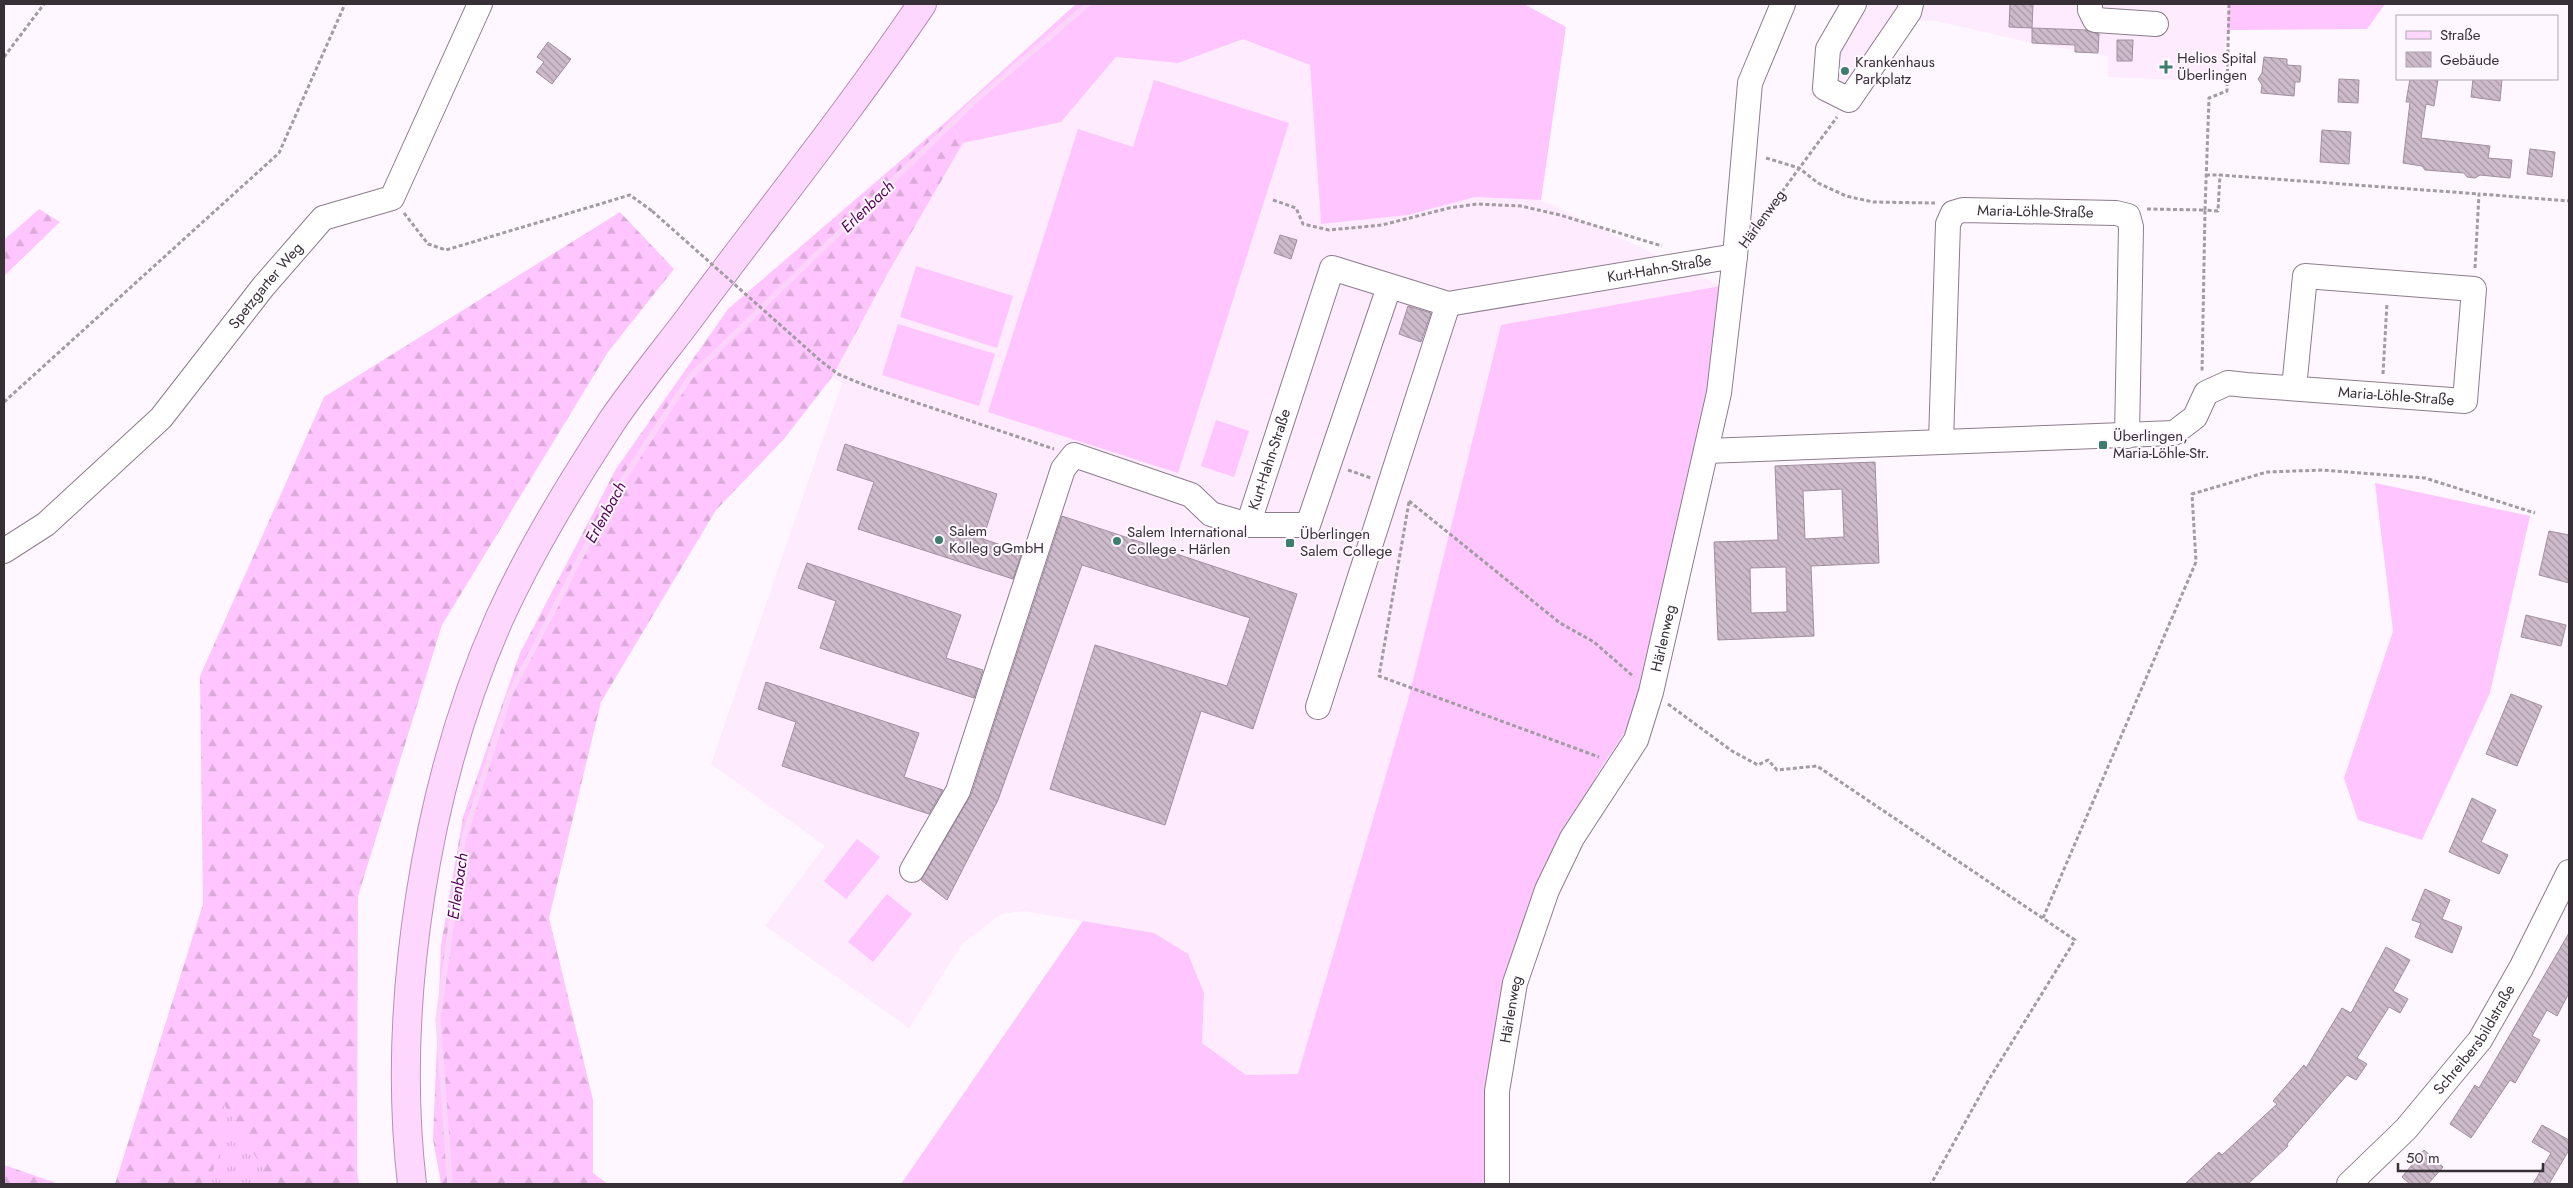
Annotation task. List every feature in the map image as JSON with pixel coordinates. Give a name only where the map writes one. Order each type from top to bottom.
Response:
[{"type":"main road","points":[[412,1184],[406,1092],[408,1018],[416,935],[431,840],[450,757],[471,688],[500,617],[534,550],[572,483],[614,418],[849,105],[922,4]]},
{"type":"street","points":[[392,198],[480,4]]},
{"type":"street","points":[[1735,256],[1750,83],[1783,4]]},
{"type":"street","points":[[1854,4],[1828,49],[1825,88],[1849,100],[1909,12],[1911,4]]},
{"type":"street","points":[[2090,4],[2090,10],[2096,20],[2156,24]]},
{"type":"street","name":"Spetzgarter Weg","points":[[4,551],[46,524],[161,418],[263,287],[323,218],[392,198]]},
{"type":"street","name":"Maria-Löhle-Straße","points":[[1953,214],[1963,210],[2116,213],[2128,216]]},
{"type":"street","points":[[1941,441],[1948,224],[1953,214]]},
{"type":"street","points":[[2127,436],[2131,227],[2128,216]]},
{"type":"street","name":"Kurt-Hahn-Straße","points":[[1389,287],[1308,525],[1248,525],[1332,268],[1448,304],[1735,256]]},
{"type":"street","name":"Härlenweg","points":[[1497,1184],[1496,1091],[1515,983],[1547,890],[1572,838],[1636,740],[1652,692],[1719,393],[1735,256]]},
{"type":"street","points":[[2294,388],[2305,276],[2474,289]]},
{"type":"street","name":"Maria-Löhle-Straße","points":[[2206,393],[2228,383],[2465,401],[2474,289]]},
{"type":"street","points":[[1318,706],[1448,304]]},
{"type":"street","points":[[1706,451],[2174,433],[2195,417],[2206,393]]},
{"type":"street","points":[[912,870],[958,791],[1062,469],[1074,455],[1192,495],[1211,514],[1248,525]]},
{"type":"street","name":"Schreibersbildstraße","points":[[2349,1184],[2406,1129],[2480,1040],[2522,968],[2569,872]]},
{"type":"path","points":[[4,57],[44,4]]},
{"type":"path","points":[[4,402],[279,153],[345,4]]},
{"type":"path","points":[[2206,393],[2201,384],[2206,175],[2210,98],[2227,91],[2229,4]]},
{"type":"path","name":"Härlenweg","points":[[1755,228],[1849,100]]},
{"type":"path","points":[[1766,158],[1800,168],[1818,183],[1846,196],[1873,202],[1939,204],[1953,214]]},
{"type":"path","points":[[2206,175],[2569,201]]},
{"type":"path","points":[[2128,216],[2140,209],[2218,211],[2220,175]]},
{"type":"path","points":[[2474,289],[2479,194]]},
{"type":"path","points":[[392,198],[428,244],[446,250],[630,195],[652,211],[822,362],[838,374],[867,386],[1074,455]]},
{"type":"path","points":[[1273,200],[1296,208],[1303,224],[1329,230],[1382,224],[1449,208],[1477,204],[1521,206],[1560,215],[1663,246]]},
{"type":"path","points":[[2382,395],[2388,283]]},
{"type":"path","points":[[1329,463],[1389,485],[1560,623],[1594,642],[1652,692],[1732,750],[1758,765],[1768,760],[1777,770],[1817,766],[2075,940],[1988,1081],[1931,1184]]},
{"type":"path","points":[[2043,918],[2196,562],[2192,494],[2267,472],[2323,470],[2425,478],[2535,513]]},
{"type":"path","points":[[1410,501],[1379,676],[1621,765]]},
{"type":"shaded area","name":"Helios Spital Überlingen","points":[[1842,4],[2385,4],[2367,29],[2227,30],[2222,82],[2108,77],[2108,56],[2032,43],[1936,21],[1911,20],[1847,113],[1810,95],[1818,47]]},
{"type":"shaded area","name":"Salem International College - Härlen","points":[[1243,39],[1310,65],[1321,224],[1408,215],[1475,197],[1541,200],[1721,286],[1501,325],[1408,700],[1298,1074],[1246,1075],[1202,1043],[1204,993],[1154,933],[1023,911],[1001,914],[962,944],[909,1028],[765,926],[825,846],[711,764],[842,383],[832,377],[889,271],[963,143],[1061,122],[1116,57],[1178,63]]},
{"type":"green space","points":[[1076,4],[1524,4],[1566,27],[1541,200],[1475,197],[1408,215],[1321,224],[1310,65],[1243,39],[1178,63],[1116,57],[1061,122],[963,143],[949,119]]},
{"type":"green space","points":[[2229,4],[2385,4],[2367,29],[2227,30]]},
{"type":"green space","points":[[1154,80],[1289,123],[1178,473],[988,412],[1078,129],[1133,147]]},
{"type":"green space","points":[[949,119],[963,143],[889,271],[832,377],[784,439],[716,510],[601,702],[549,918],[593,1100],[593,1173],[608,1184],[441,1184],[433,1139],[441,945],[463,817],[520,653],[616,469],[728,309]]},
{"type":"green space","points":[[39,209],[60,222],[4,276],[4,240]]},
{"type":"green space","points":[[620,212],[674,269],[608,352],[442,625],[358,896],[357,1171],[359,1184],[115,1184],[203,904],[200,676],[324,397]]},
{"type":"green space","points":[[916,266],[1013,296],[997,348],[900,317]]},
{"type":"green space","points":[[1721,286],[1706,409],[1637,714],[1598,773],[1535,892],[1506,976],[1486,1079],[1488,1184],[901,1184],[1083,921],[1154,933],[1188,954],[1204,993],[1202,1043],[1246,1075],[1298,1074],[1408,700],[1501,325]]},
{"type":"green space","points":[[898,324],[995,354],[979,406],[882,375]]},
{"type":"green space","points":[[1216,420],[1249,431],[1234,477],[1201,466]]},
{"type":"green space","points":[[2375,483],[2530,516],[2490,693],[2422,840],[2358,820],[2344,778],[2393,631]]},
{"type":"green space","points":[[857,839],[880,857],[846,899],[824,881]]},
{"type":"green space","points":[[887,894],[912,914],[873,962],[848,942]]},
{"type":"green space","points":[[224,1104],[272,1184],[208,1184],[221,1150]]},
{"type":"green space","points":[[4,1165],[59,1184],[4,1184]]},
{"type":"building","points":[[2010,4],[2033,4],[2032,28],[2009,27]]},
{"type":"building","points":[[2032,28],[2086,30],[2099,34],[2098,53],[2075,52],[2075,45],[2032,43]]},
{"type":"building","points":[[2117,40],[2133,40],[2132,61],[2117,61]]},
{"type":"building","points":[[548,42],[571,59],[552,84],[536,72],[544,62],[537,57]]},
{"type":"building","points":[[2264,57],[2287,59],[2287,65],[2301,66],[2300,82],[2295,82],[2294,96],[2261,93],[2262,85],[2258,79],[2262,73]]},
{"type":"building","points":[[2339,79],[2359,80],[2358,103],[2338,102]]},
{"type":"building","points":[[2410,80],[2438,80],[2434,106],[2426,104],[2421,138],[2490,146],[2488,158],[2512,160],[2510,178],[2480,175],[2475,178],[2467,177],[2464,173],[2425,170],[2422,166],[2403,163],[2410,102],[2406,102]]},
{"type":"building","points":[[2473,80],[2502,80],[2500,101],[2471,97]]},
{"type":"building","points":[[2322,130],[2351,132],[2349,164],[2320,162]]},
{"type":"building","points":[[2530,149],[2555,152],[2552,177],[2527,174]]},
{"type":"building","points":[[1280,235],[1297,240],[1291,259],[1274,253]]},
{"type":"building","points":[[1408,306],[1431,313],[1421,342],[1399,334]]},
{"type":"building","points":[[845,444],[997,494],[983,539],[1022,552],[1013,579],[858,529],[874,482],[837,470]]},
{"type":"building","points":[[1875,462],[1879,563],[1811,566],[1814,636],[1718,640],[1714,542],[1778,540],[1775,466]],"holes":[[[1842,489],[1844,537],[1805,539],[1803,491]],[[1786,567],[1787,612],[1751,613],[1750,568]]]},
{"type":"building","points":[[1062,516],[1297,594],[1253,729],[1201,711],[1165,825],[1050,789],[1095,645],[1227,686],[1250,618],[1082,565],[998,800],[947,900],[921,880],[971,795]]},
{"type":"building","points":[[2549,531],[2569,535],[2569,583],[2539,575]]},
{"type":"building","points":[[807,563],[961,615],[946,658],[983,670],[974,698],[820,648],[836,601],[798,588]]},
{"type":"building","points":[[2526,615],[2566,625],[2561,646],[2521,637]]},
{"type":"building","points":[[766,682],[919,733],[904,777],[943,790],[929,814],[782,766],[796,722],[758,709]]},
{"type":"building","points":[[2511,694],[2542,706],[2517,766],[2486,754]]},
{"type":"building","points":[[2472,798],[2496,810],[2481,842],[2508,855],[2499,874],[2449,852]]},
{"type":"building","points":[[2425,889],[2450,900],[2442,919],[2462,927],[2452,953],[2415,937],[2421,923],[2412,920]]},
{"type":"building","points":[[2569,933],[2569,993],[2557,1016],[2547,1010],[2532,1036],[2540,1040],[2515,1083],[2510,1080],[2471,1138],[2450,1124],[2475,1085],[2479,1088]]},
{"type":"building","points":[[2386,947],[2410,960],[2393,991],[2408,999],[2400,1013],[2389,1007],[2357,1058],[2367,1064],[2356,1080],[2347,1075],[2287,1144],[2288,1146],[2248,1184],[2185,1184],[2219,1152],[2222,1155],[2277,1104],[2273,1101],[2304,1065],[2306,1068],[2342,1008],[2351,1013]]},
{"type":"building","points":[[2542,1125],[2569,1140],[2569,1150],[2549,1184],[2533,1184],[2551,1153],[2532,1142]]},
{"type":"building","points":[[2424,1150],[2443,1167],[2428,1184],[2410,1184],[2402,1177]]},
{"type":"waterway","name":"Erlenbach","points":[[450,1184],[438,1019],[463,841],[509,696],[611,498],[690,377],[974,102],[1088,4]]},
{"type":"place","name":"Helios Spital Überlingen","points":[[2166,67]]},
{"type":"place","name":"Krankenhaus Parkplatz","points":[[1845,71]]},
{"type":"place","name":"Überlingen, Maria-Löhle-Str.","points":[[2103,445]]},
{"type":"place","name":"Salem Kolleg gGmbH","points":[[939,540]]},
{"type":"place","name":"Salem International College - Härlen","points":[[1117,541]]},
{"type":"place","name":"Überlingen Salem College","points":[[1290,543]]}]
